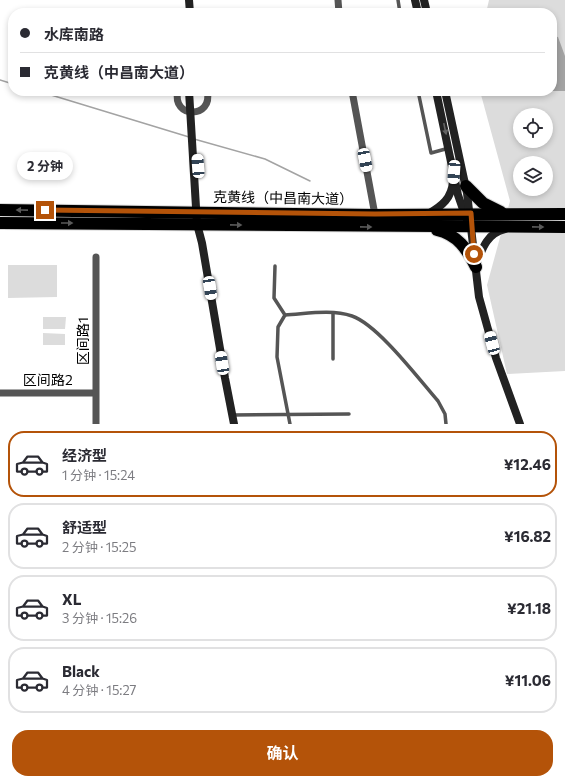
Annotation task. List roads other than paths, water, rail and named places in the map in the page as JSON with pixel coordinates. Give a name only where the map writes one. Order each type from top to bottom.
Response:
[{"type":"highway","points":[[466,186],[483,203],[504,214]]},
{"type":"highway","name":"克黄线（中昌南大道）","points":[[0,210],[426,228],[565,227]]},
{"type":"highway","name":"克黄线（中昌南大道）","points":[[0,223],[375,214],[565,214]]},
{"type":"highway","points":[[426,228],[446,232],[459,241],[468,251],[476,267]]},
{"type":"main road","points":[[190,96],[202,243],[234,424]]},
{"type":"main road","points":[[192,112],[193,96]]},
{"type":"main road","points":[[437,96],[454,172],[471,227],[479,297],[496,358],[520,424]]},
{"type":"main road","points":[[446,96],[466,186],[467,213]]},
{"type":"main road","points":[[427,214],[440,207],[449,197],[453,185],[454,172]]},
{"type":"main road","points":[[476,267],[482,248],[490,237],[500,230],[519,227]]},
{"type":"street","points":[[178,96],[177,101],[180,106],[192,112],[202,109],[206,105],[208,96]]},
{"type":"street","points":[[353,96],[375,214]]},
{"type":"street","name":"区间路1","points":[[96,257],[96,424]]},
{"type":"street","name":"区间路2","points":[[0,393],[96,394]]},
{"type":"lane","points":[[419,96],[431,152],[449,148]]},
{"type":"lane","points":[[275,266],[274,298],[285,314]]},
{"type":"lane","points":[[285,314],[333,313],[351,316],[370,325],[438,401],[445,414],[446,424]]},
{"type":"lane","points":[[333,313],[333,359]]},
{"type":"lane","points":[[285,314],[278,327],[277,357],[290,424]]},
{"type":"lane","points":[[232,415],[349,414]]},
{"type":"waterway","points":[[0,80],[8,82]]},
{"type":"waterway","points":[[54,96],[189,137]]},
{"type":"waterway","points":[[194,139],[265,159],[310,181]]}]
